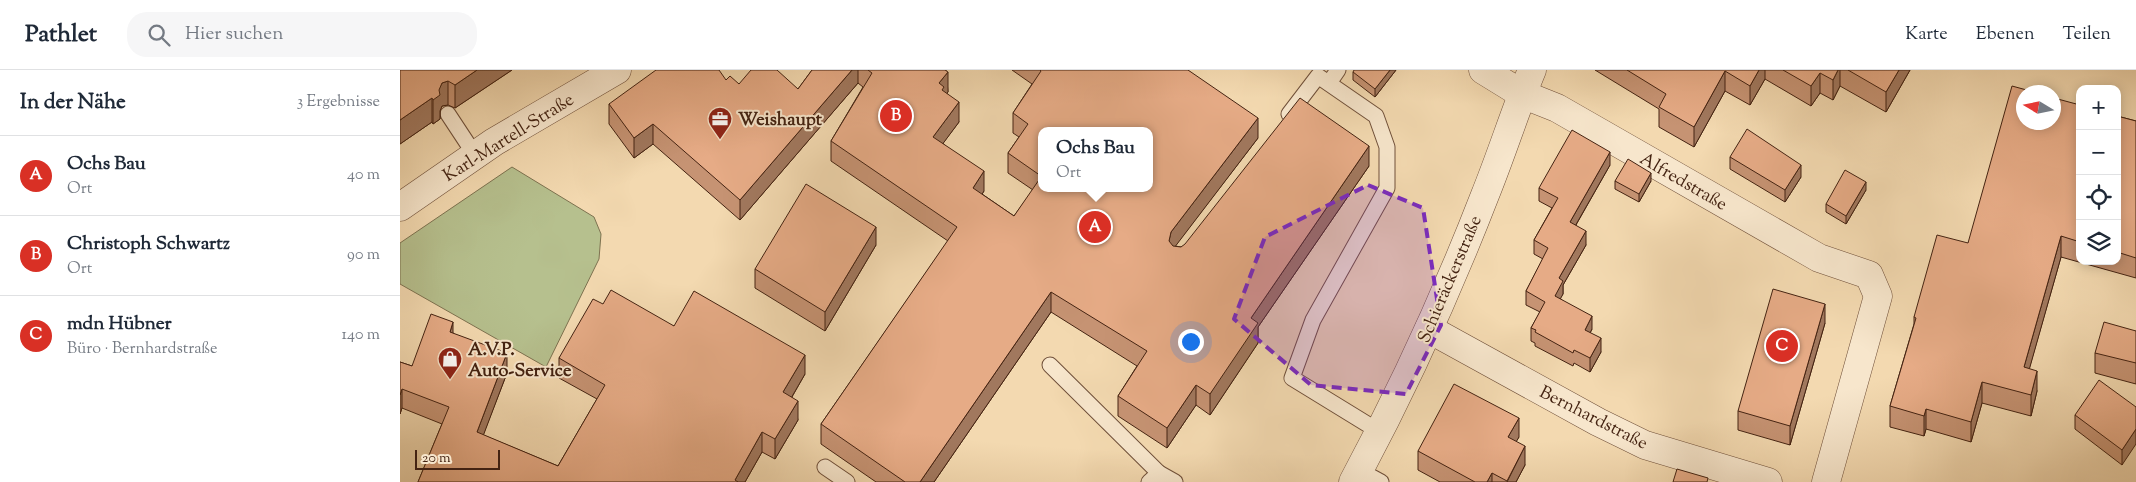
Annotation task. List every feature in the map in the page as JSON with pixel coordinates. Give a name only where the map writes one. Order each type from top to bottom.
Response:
[{"type":"street","name":"Karl-Martell-Straße","points":[[400,206],[475,155],[617,70]]},
{"type":"street","name":"Alfredstraße","points":[[1482,70],[1527,82],[1556,108],[1819,258],[1870,275],[1878,296],[1826,482]]},
{"type":"street","name":"Schieräckerstraße","points":[[1364,478],[1380,432],[1429,328],[1485,196],[1527,82]]},
{"type":"street","name":"Bernhardstraße","points":[[1429,328],[1598,422],[1645,445],[1768,482]]},
{"type":"lane","points":[[1329,83],[1338,70]]},
{"type":"lane","points":[[1277,129],[1318,76],[1376,116],[1388,147],[1387,188],[1313,320],[1292,378],[1380,432]]},
{"type":"lane","points":[[448,114],[475,155]]},
{"type":"lane","points":[[1050,365],[1154,478],[1175,482]]},
{"type":"lane","points":[[826,467],[848,482]]},
{"type":"highlighted area","points":[[1368,185],[1423,208],[1441,325],[1406,394],[1311,385],[1234,319],[1265,237]]},
{"type":"green space","points":[[512,167],[594,217],[601,234],[599,259],[546,367],[400,284],[400,243]]},
{"type":"building","points":[[400,70],[477,70],[455,85],[448,81],[442,83],[439,90],[440,95],[433,100],[432,98],[400,120]]},
{"type":"building","points":[[656,70],[719,70],[726,80],[730,76],[739,84],[751,70],[777,70],[798,89],[812,70],[852,70],[740,200],[653,124],[634,138],[609,104]]},
{"type":"building","points":[[868,70],[945,70],[948,72],[939,83],[944,87],[942,90],[959,102],[933,137],[984,171],[973,188],[1014,216],[1038,181],[1038,192],[1153,192],[1153,127],[1038,127],[1038,174],[1008,153],[1028,124],[1013,113],[1040,70],[1188,70],[1258,118],[1171,232],[1169,241],[1173,246],[1181,247],[1185,244],[1300,98],[1369,146],[1251,318],[1258,323],[1210,394],[1196,385],[1167,428],[1118,396],[1147,351],[1051,292],[920,482],[905,482],[821,424],[957,227],[831,141],[872,73]]},
{"type":"building","points":[[1354,70],[1390,70],[1375,89],[1353,72]]},
{"type":"building","points":[[1627,70],[1759,70],[1750,86],[1725,71],[1694,127],[1659,107],[1666,94]]},
{"type":"building","points":[[1783,70],[1838,70],[1833,80],[1820,73],[1811,86]]},
{"type":"building","points":[[1848,70],[1899,70],[1886,92]]},
{"type":"building","points":[[2012,86],[2016,87],[2016,130],[2061,130],[2061,100],[2076,104],[2076,241],[2061,236],[2024,367],[2037,371],[2031,395],[1982,382],[1971,422],[1926,409],[1924,416],[1890,406],[1916,318],[1914,317],[1937,235],[1968,243]]},
{"type":"building","points":[[2121,117],[2136,121],[2136,258],[2121,253]]},
{"type":"building","points":[[1747,129],[1801,165],[1785,190],[1730,157]]},
{"type":"building","points":[[1572,130],[1610,152],[1570,222],[1586,231],[1559,278],[1563,281],[1555,296],[1592,316],[1585,330],[1601,338],[1590,358],[1574,350],[1573,353],[1531,328],[1545,302],[1526,291],[1548,248],[1534,240],[1558,198],[1539,188]]},
{"type":"building","points":[[1628,159],[1651,173],[1639,194],[1615,181]]},
{"type":"building","points":[[1845,170],[1866,182],[1846,216],[1826,204]]},
{"type":"building","points":[[806,184],[876,227],[825,312],[755,269]]},
{"type":"building","points":[[1773,289],[1825,304],[1790,426],[1738,411]]},
{"type":"building","points":[[611,290],[674,326],[694,291],[805,355],[783,392],[798,401],[775,439],[762,432],[735,480],[738,482],[418,482],[449,407],[402,389],[400,395],[400,362],[412,366],[431,314],[453,322],[450,332],[507,353],[477,432],[558,466],[605,385],[559,358],[593,299],[603,304]]},
{"type":"building","points":[[2104,322],[2136,331],[2136,363],[2095,353]]},
{"type":"building","points":[[2099,380],[2136,407],[2136,429],[2122,450],[2075,415]]},
{"type":"building","points":[[1454,384],[1519,418],[1508,437],[1525,446],[1507,481],[1492,473],[1487,482],[1475,482],[1418,451]]},
{"type":"building","points":[[1677,469],[1708,478],[1707,482],[1673,482]]},
{"type":"place","name":"Christoph Schwartz","points":[[896,116]]},
{"type":"place","name":"Weishaupt","points":[[720,140]]},
{"type":"place","name":"Ochs Bau","points":[[1095,227]]},
{"type":"place","name":"mdn Hübner","points":[[1782,346]]},
{"type":"place","name":"A.V.P. Auto-Service","points":[[450,380]]}]
